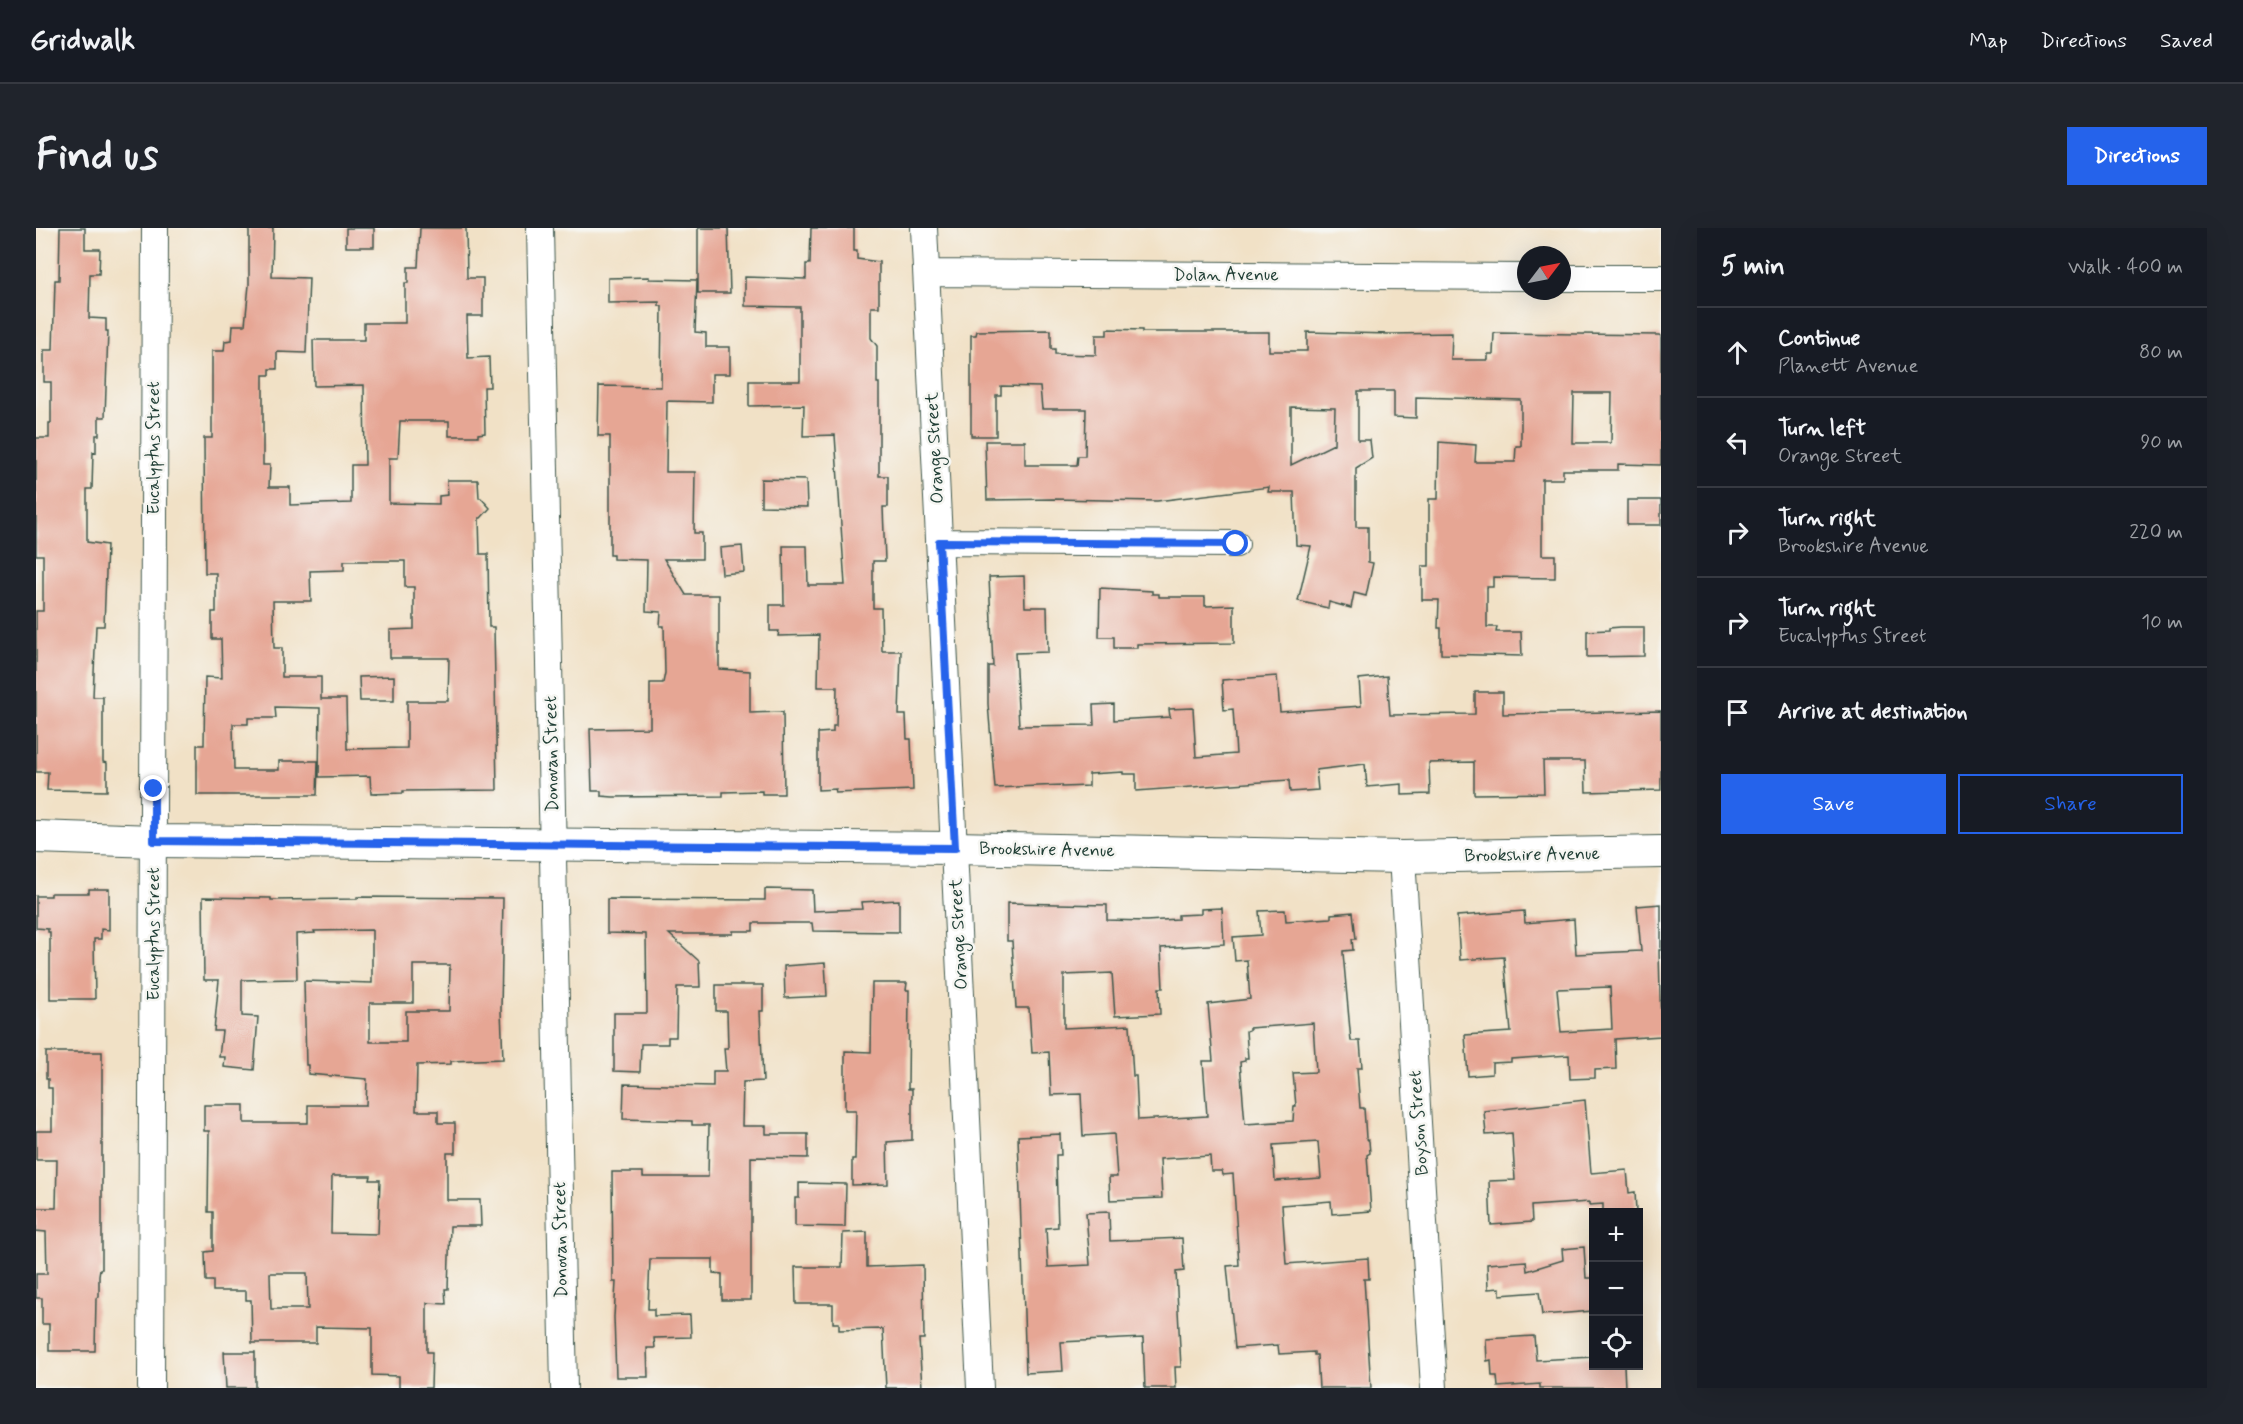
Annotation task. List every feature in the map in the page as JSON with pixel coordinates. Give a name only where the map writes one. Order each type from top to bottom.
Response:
[{"type":"street","name":"Eucalyptus Street","points":[[151,1388],[155,228]]},
{"type":"street","name":"Donovan Street","points":[[540,228],[564,1388]]},
{"type":"street","name":"Orange Street","points":[[924,228],[980,1388]]},
{"type":"street","name":"Dolan Avenue","points":[[927,273],[1517,277]]},
{"type":"street","points":[[1571,278],[1661,278]]},
{"type":"street","points":[[939,542],[1236,544]]},
{"type":"street","name":"Brookshire Avenue","points":[[36,837],[154,841],[955,848],[1402,858],[1661,852]]},
{"type":"street","name":"Boyson Street","points":[[1402,858],[1434,1388]]},
{"type":"building","points":[[60,228],[85,228],[85,249],[100,249],[99,274],[90,274],[89,318],[106,319],[106,331],[108,331],[105,417],[99,417],[96,453],[93,452],[92,489],[87,489],[87,542],[107,545],[104,626],[96,626],[93,697],[103,697],[103,762],[107,763],[107,791],[47,790],[48,772],[36,772],[36,611],[43,611],[43,555],[36,555],[36,438],[49,438],[49,423],[51,423],[51,382],[44,382],[44,350],[53,350],[55,280],[59,280]]},
{"type":"building","points":[[249,228],[273,228],[272,277],[309,278],[306,353],[277,352],[277,369],[270,369],[270,375],[263,375],[263,465],[270,465],[269,487],[290,487],[290,505],[351,503],[351,465],[365,465],[364,385],[314,386],[313,340],[364,340],[364,323],[405,323],[405,283],[408,283],[408,267],[418,267],[420,228],[466,228],[467,278],[483,278],[483,316],[467,316],[468,358],[489,357],[490,387],[484,387],[485,433],[478,434],[478,436],[449,436],[449,421],[400,421],[398,458],[389,458],[389,503],[439,504],[439,496],[448,495],[447,480],[478,480],[479,498],[490,508],[479,518],[480,554],[488,554],[489,627],[494,627],[497,790],[403,791],[403,793],[371,794],[370,776],[319,777],[320,708],[275,707],[276,718],[248,718],[248,724],[233,724],[234,770],[279,770],[279,761],[318,761],[317,795],[197,795],[197,745],[204,745],[205,677],[222,678],[221,639],[212,639],[212,612],[216,612],[216,573],[205,573],[204,438],[212,438],[212,351],[224,351],[225,341],[232,340],[233,325],[245,325],[249,285]],"holes":[[[344,561],[405,561],[405,587],[414,587],[414,629],[390,630],[390,658],[449,658],[448,701],[407,701],[407,748],[347,749],[346,699],[321,699],[321,677],[282,677],[282,648],[274,648],[273,601],[311,601],[310,571],[344,570]]]},
{"type":"building","points":[[346,228],[374,228],[374,247],[346,247]]},
{"type":"building","points":[[698,228],[728,228],[730,293],[698,293]]},
{"type":"building","points":[[811,228],[854,228],[854,251],[857,251],[857,259],[879,262],[879,307],[871,307],[871,338],[877,346],[879,476],[888,476],[888,507],[883,507],[885,561],[873,561],[873,608],[881,608],[882,651],[901,651],[899,715],[906,715],[907,739],[911,739],[913,790],[835,793],[836,789],[818,790],[818,733],[833,732],[833,726],[836,726],[837,687],[818,687],[819,635],[778,636],[779,631],[770,631],[770,605],[784,605],[783,546],[807,546],[808,585],[845,585],[835,435],[803,436],[804,405],[749,406],[749,381],[800,381],[800,307],[745,306],[745,277],[806,279],[806,264],[810,264]]},
{"type":"building","points":[[649,277],[649,279],[697,280],[695,332],[706,333],[706,347],[730,347],[730,374],[712,374],[712,402],[667,401],[666,472],[695,472],[694,533],[702,533],[702,559],[664,559],[686,595],[719,595],[719,669],[750,671],[750,713],[783,712],[784,794],[762,794],[762,791],[723,792],[723,796],[613,797],[601,796],[601,791],[592,791],[590,729],[650,728],[650,683],[663,683],[665,673],[664,626],[660,626],[661,612],[646,611],[647,560],[613,559],[613,555],[610,555],[610,436],[598,436],[599,386],[661,387],[662,306],[659,306],[659,302],[608,303],[608,278]]},
{"type":"building","points":[[1107,329],[1142,330],[1142,332],[1269,332],[1269,351],[1307,351],[1307,332],[1452,333],[1451,360],[1488,360],[1488,354],[1493,354],[1494,333],[1659,335],[1661,336],[1661,465],[1618,464],[1618,470],[1563,470],[1563,479],[1542,479],[1542,555],[1555,555],[1555,578],[1493,577],[1493,587],[1487,587],[1487,627],[1497,627],[1496,632],[1521,632],[1522,656],[1441,654],[1441,628],[1438,628],[1439,600],[1422,600],[1422,566],[1429,566],[1429,499],[1438,499],[1439,442],[1476,445],[1475,462],[1515,462],[1516,446],[1521,446],[1521,400],[1416,397],[1416,418],[1394,417],[1394,391],[1358,391],[1358,440],[1370,440],[1372,458],[1356,468],[1356,527],[1368,527],[1368,562],[1373,563],[1366,596],[1354,593],[1351,608],[1329,602],[1328,608],[1298,601],[1311,546],[1296,545],[1294,492],[1268,492],[1269,487],[1157,501],[987,500],[985,441],[1025,441],[1025,465],[1077,465],[1078,456],[1085,456],[1086,409],[1042,409],[1040,387],[1001,386],[1001,395],[996,395],[996,436],[971,436],[971,335],[976,335],[977,331],[1051,330],[1051,349],[1055,349],[1055,354],[1096,355],[1096,335],[1107,335]],"holes":[[[1574,393],[1612,393],[1611,443],[1573,443]],[[1291,407],[1335,408],[1334,444],[1291,465]]]},
{"type":"building","points":[[761,479],[806,480],[807,507],[761,506]]},
{"type":"building","points":[[1627,500],[1661,500],[1661,525],[1627,525]]},
{"type":"building","points":[[742,546],[744,572],[722,574],[720,548]]},
{"type":"building","points":[[1024,576],[1025,607],[1047,607],[1048,652],[1015,653],[1019,726],[1094,725],[1093,705],[1114,704],[1114,720],[1170,717],[1169,709],[1193,708],[1196,757],[1236,754],[1233,709],[1224,710],[1222,680],[1277,676],[1280,712],[1361,706],[1359,679],[1387,676],[1390,715],[1475,714],[1475,692],[1503,692],[1503,714],[1661,711],[1661,790],[1586,792],[1585,761],[1543,761],[1544,793],[1474,794],[1474,762],[1429,763],[1430,794],[1402,795],[1402,784],[1367,787],[1365,764],[1316,770],[1318,790],[1290,792],[1289,780],[1136,791],[1136,774],[1123,774],[1123,772],[1089,774],[1089,786],[995,788],[988,704],[988,666],[993,666],[989,577]]},
{"type":"building","points":[[1100,588],[1152,591],[1152,594],[1159,594],[1159,597],[1205,597],[1205,606],[1234,605],[1234,643],[1137,644],[1137,648],[1114,648],[1114,637],[1099,637]]},
{"type":"building","points":[[1644,627],[1644,656],[1587,657],[1587,631]]},
{"type":"building","points":[[394,676],[394,701],[360,701],[359,677]]},
{"type":"building","points":[[89,889],[109,889],[109,930],[101,929],[101,939],[94,939],[95,999],[50,999],[50,932],[48,929],[36,928],[36,896],[51,896],[51,893],[89,893]]},
{"type":"building","points":[[765,889],[812,890],[813,911],[862,909],[861,902],[899,900],[899,932],[813,931],[812,923],[753,923],[753,931],[733,931],[733,934],[669,934],[699,961],[700,987],[677,987],[676,1037],[668,1037],[668,1044],[641,1044],[640,1072],[614,1071],[614,1013],[647,1013],[646,934],[607,933],[607,899],[765,900]]},
{"type":"building","points":[[203,897],[271,898],[271,900],[357,899],[357,897],[503,898],[501,1011],[503,1059],[417,1065],[416,1111],[438,1111],[438,1123],[455,1123],[455,1153],[447,1153],[447,1200],[480,1200],[481,1226],[450,1226],[446,1304],[427,1303],[427,1352],[432,1352],[431,1388],[399,1388],[399,1376],[372,1375],[372,1328],[316,1327],[316,1343],[252,1343],[251,1300],[246,1300],[246,1291],[213,1291],[213,1281],[206,1281],[205,1252],[213,1251],[213,1212],[208,1212],[209,1131],[204,1131],[204,1105],[244,1105],[244,1123],[308,1123],[308,1105],[366,1105],[367,1079],[308,1074],[304,981],[372,983],[372,930],[314,931],[315,933],[296,934],[297,979],[242,980],[242,1016],[258,1017],[254,1070],[224,1067],[225,1057],[219,1057],[222,1031],[214,1031],[219,980],[204,980]],"holes":[[[413,965],[450,965],[449,1011],[406,1011],[406,1042],[370,1042],[370,1003],[413,1003]],[[332,1176],[371,1176],[370,1180],[380,1180],[378,1234],[331,1233]],[[270,1273],[307,1273],[308,1309],[271,1309]]]},
{"type":"building","points":[[1007,903],[1107,905],[1107,920],[1146,921],[1178,919],[1178,915],[1201,914],[1201,909],[1222,908],[1224,944],[1161,948],[1163,988],[1159,988],[1160,1014],[1115,1016],[1112,973],[1064,975],[1064,1028],[1130,1025],[1138,1120],[1207,1116],[1203,1061],[1213,1061],[1208,1004],[1250,999],[1247,960],[1235,961],[1233,937],[1261,935],[1259,911],[1285,910],[1286,921],[1331,918],[1331,914],[1353,912],[1356,939],[1352,939],[1353,950],[1343,951],[1343,953],[1351,1041],[1360,1041],[1362,1068],[1357,1068],[1360,1108],[1364,1108],[1366,1138],[1369,1141],[1370,1153],[1367,1155],[1371,1211],[1332,1214],[1331,1201],[1282,1205],[1286,1264],[1368,1258],[1369,1279],[1364,1279],[1371,1388],[1319,1388],[1317,1355],[1314,1355],[1314,1352],[1279,1354],[1278,1345],[1235,1348],[1227,1266],[1239,1265],[1233,1174],[1223,1175],[1222,1171],[1211,1171],[1210,1156],[1160,1159],[1162,1198],[1110,1200],[1109,1177],[1117,1177],[1114,1134],[1083,1136],[1081,1094],[1051,1095],[1049,1052],[1032,1053],[1029,1008],[1016,1008],[1012,941],[1007,941]],"holes":[[[1313,1023],[1316,1072],[1293,1073],[1296,1106],[1294,1106],[1293,1121],[1245,1124],[1240,1062],[1248,1058],[1246,1031],[1249,1028]],[[1318,1142],[1321,1178],[1275,1181],[1273,1145]]]},
{"type":"building","points":[[1661,904],[1661,950],[1659,950],[1661,1036],[1615,1039],[1616,1069],[1595,1070],[1595,1078],[1570,1079],[1569,1055],[1511,1059],[1511,1062],[1492,1063],[1492,1074],[1468,1076],[1465,1035],[1511,1032],[1504,957],[1460,960],[1457,916],[1524,911],[1525,923],[1574,919],[1576,954],[1641,951],[1637,906]],"holes":[[[1610,987],[1612,1029],[1561,1032],[1557,989]]]},
{"type":"building","points":[[825,963],[827,996],[785,998],[784,966]]},
{"type":"building","points":[[872,983],[907,983],[906,990],[909,990],[908,1089],[912,1089],[912,1140],[887,1142],[888,1184],[852,1185],[856,1110],[845,1110],[845,1051],[871,1052]]},
{"type":"building","points":[[716,985],[763,985],[763,1011],[760,1011],[763,1081],[743,1082],[742,1126],[766,1126],[766,1134],[808,1134],[808,1158],[751,1157],[751,1300],[722,1300],[722,1274],[713,1273],[713,1259],[650,1259],[648,1309],[654,1309],[654,1316],[690,1315],[691,1337],[654,1338],[655,1348],[647,1348],[648,1377],[616,1377],[614,1317],[616,1282],[613,1282],[612,1172],[643,1172],[643,1177],[708,1177],[709,1125],[692,1125],[692,1121],[623,1119],[624,1084],[713,1086],[713,1071],[726,1071],[724,1048],[728,1048],[727,1011],[716,1011]]},
{"type":"building","points":[[46,1052],[102,1052],[102,1269],[99,1275],[99,1297],[96,1298],[95,1351],[49,1351],[49,1324],[42,1324],[42,1298],[36,1298],[36,1274],[47,1274],[46,1232],[36,1231],[36,1208],[56,1208],[57,1160],[36,1160],[36,1131],[52,1131],[52,1088],[48,1088],[48,1079],[46,1079]]},
{"type":"building","points":[[1585,1100],[1591,1173],[1627,1170],[1629,1193],[1635,1192],[1636,1208],[1603,1208],[1603,1204],[1589,1205],[1589,1202],[1531,1206],[1532,1222],[1491,1225],[1489,1181],[1515,1180],[1512,1133],[1486,1135],[1484,1111]]},
{"type":"building","points":[[1060,1134],[1061,1155],[1056,1155],[1058,1227],[1046,1228],[1048,1267],[1090,1265],[1086,1213],[1109,1212],[1110,1241],[1182,1238],[1184,1271],[1176,1272],[1181,1367],[1175,1367],[1176,1388],[1145,1388],[1143,1338],[1061,1342],[1063,1371],[1026,1373],[1018,1136]]},
{"type":"building","points":[[799,1183],[846,1184],[845,1227],[795,1226],[795,1198],[799,1198]]},
{"type":"building","points":[[867,1232],[867,1267],[923,1265],[924,1339],[919,1339],[922,1388],[886,1388],[883,1329],[839,1330],[839,1323],[833,1323],[833,1304],[796,1304],[795,1267],[842,1267],[843,1233]]},
{"type":"building","points":[[1584,1247],[1586,1278],[1589,1278],[1589,1311],[1542,1315],[1539,1292],[1500,1295],[1500,1288],[1488,1289],[1487,1264],[1526,1261],[1527,1271],[1563,1260],[1562,1249]]},
{"type":"building","points":[[1534,1336],[1536,1360],[1589,1357],[1589,1370],[1624,1370],[1625,1388],[1540,1388],[1540,1384],[1498,1387],[1497,1376],[1492,1376],[1491,1360],[1487,1361],[1486,1339]]},
{"type":"building","points":[[224,1352],[255,1352],[255,1388],[226,1388]]},
{"type":"route","points":[[154,789],[154,841],[955,848],[939,542],[1236,544]]}]
